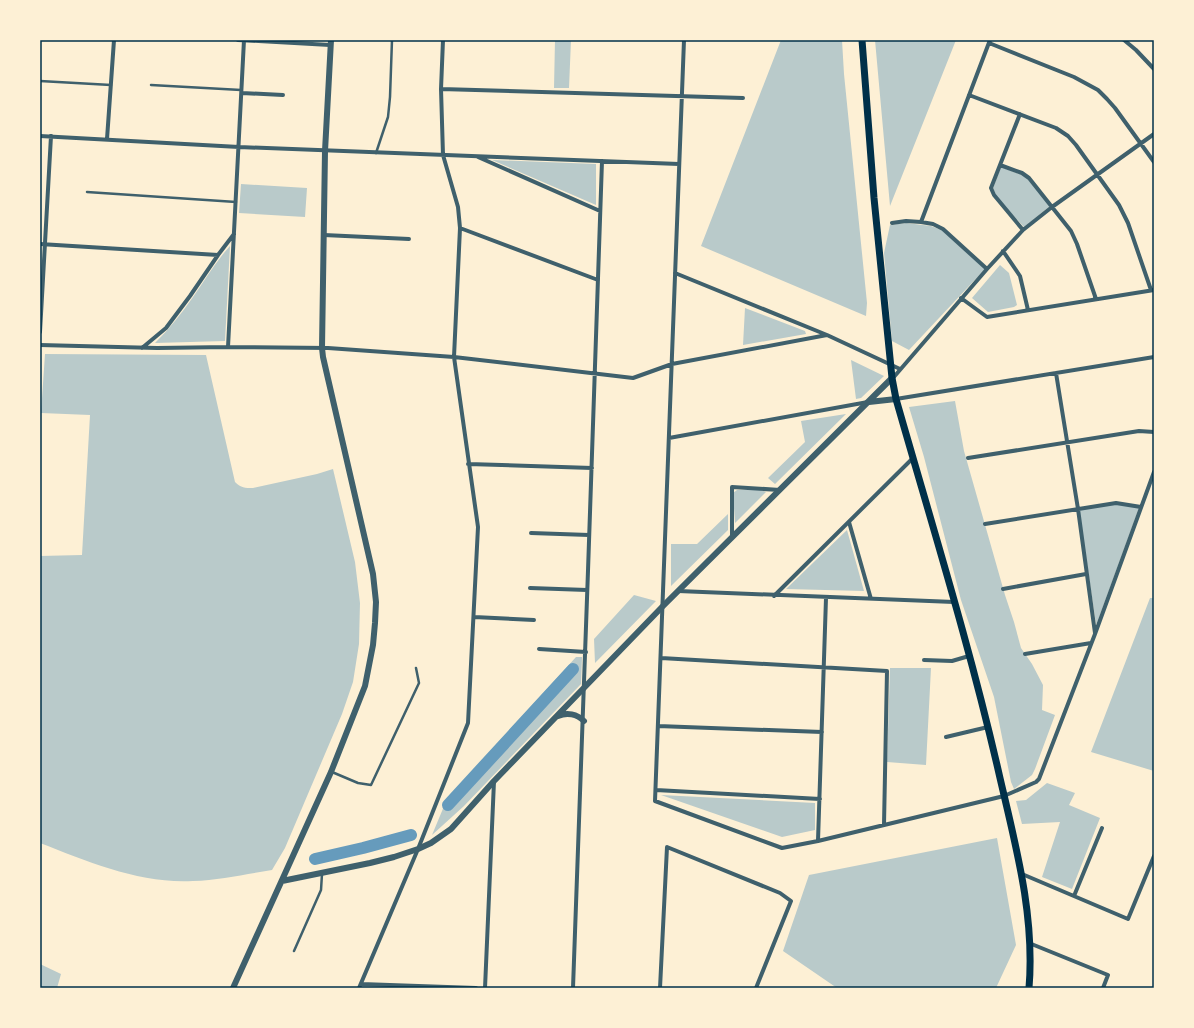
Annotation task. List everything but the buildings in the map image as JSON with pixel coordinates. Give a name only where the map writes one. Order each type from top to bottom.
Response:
[{"type":"main road","points":[[862,40],[874,198],[892,378],[896,399],[989,727],[1022,874],[1029,927],[1030,988]]},
{"type":"street","points":[[107,139],[114,40]]},
{"type":"street","points":[[234,988],[331,772],[365,686],[373,645],[376,602],[373,574],[323,358],[322,348],[325,151],[330,43],[238,40]]},
{"type":"street","points":[[228,347],[244,40]]},
{"type":"street","points":[[443,40],[441,89],[443,155],[458,207],[460,228],[454,357],[478,527],[468,723],[418,850],[360,986],[476,988]]},
{"type":"street","points":[[684,40],[655,801],[782,848],[1004,796],[1036,782],[1039,779],[1092,643],[1154,472]]},
{"type":"street","points":[[1124,40],[1154,69]]},
{"type":"street","points":[[921,222],[990,41],[1074,77],[1098,90],[1111,103],[1154,162]]},
{"type":"street","points":[[441,89],[743,98]]},
{"type":"street","points":[[242,92],[283,95]]},
{"type":"street","points":[[961,298],[987,317],[1152,290],[1123,213],[1098,174],[1076,145],[1063,132],[1056,128],[969,95]]},
{"type":"street","points":[[1020,114],[991,188],[992,192],[1023,230]]},
{"type":"street","points":[[282,882],[370,864],[418,850],[451,829],[494,780],[663,606],[892,378],[961,298],[1023,230],[1052,207],[1154,134]]},
{"type":"street","points":[[40,136],[325,151],[679,164]]},
{"type":"street","points":[[40,332],[42,244],[52,136]]},
{"type":"street","points":[[476,156],[600,211]]},
{"type":"street","points":[[573,988],[584,721],[587,590],[602,161]]},
{"type":"street","points":[[1000,165],[1026,175],[1071,231],[1096,299]]},
{"type":"street","points":[[892,222],[906,221],[933,224],[943,229],[987,269]]},
{"type":"street","points":[[460,228],[598,280]]},
{"type":"street","points":[[142,348],[166,328],[234,234]]},
{"type":"street","points":[[324,235],[408,239]]},
{"type":"street","points":[[42,244],[218,255]]},
{"type":"street","points":[[1003,251],[1020,276],[1028,310]]},
{"type":"street","points":[[675,273],[827,335],[900,369]]},
{"type":"street","points":[[40,345],[142,348],[322,348],[454,357],[595,372],[633,378],[672,364],[827,335]]},
{"type":"street","points":[[669,438],[869,402],[896,399],[1154,357]]},
{"type":"street","points":[[1056,373],[1078,509],[1095,634]]},
{"type":"street","points":[[968,458],[1139,431],[1154,432]]},
{"type":"street","points":[[774,596],[913,457]]},
{"type":"street","points":[[468,464],[592,468]]},
{"type":"street","points":[[732,537],[732,487],[780,490]]},
{"type":"street","points":[[985,524],[1116,502],[1141,507]]},
{"type":"street","points":[[849,522],[872,599]]},
{"type":"street","points":[[531,533],[589,535]]},
{"type":"street","points":[[1003,589],[1086,574]]},
{"type":"street","points":[[530,588],[587,590]]},
{"type":"street","points":[[678,591],[954,602]]},
{"type":"street","points":[[818,840],[826,598]]},
{"type":"street","points":[[474,618],[534,620]]},
{"type":"street","points":[[1025,654],[1092,643]]},
{"type":"street","points":[[539,649],[586,652]]},
{"type":"street","points":[[924,660],[952,661],[969,656]]},
{"type":"street","points":[[661,658],[887,671],[884,825]]},
{"type":"street","points":[[555,718],[559,715],[569,714],[578,716],[584,721]]},
{"type":"street","points":[[658,726],[822,732]]},
{"type":"street","points":[[946,737],[989,727]]},
{"type":"street","points":[[485,988],[494,780]]},
{"type":"street","points":[[656,790],[820,799]]},
{"type":"street","points":[[1074,896],[1102,828]]},
{"type":"street","points":[[660,988],[667,847],[780,893],[791,901],[756,988]]},
{"type":"street","points":[[1022,874],[1128,918],[1154,856]]},
{"type":"street","points":[[1029,943],[1108,976],[1103,988]]},
{"type":"lane","points":[[376,153],[388,117],[391,90],[392,40]]},
{"type":"lane","points":[[40,81],[111,85]]},
{"type":"lane","points":[[151,85],[242,92]]},
{"type":"lane","points":[[87,192],[236,202]]},
{"type":"lane","points":[[331,772],[358,783],[372,785],[419,683],[416,668]]},
{"type":"lane","points":[[294,951],[321,890],[322,873]]},
{"type":"shaded area","points":[[555,40],[571,40],[569,88],[554,88]]},
{"type":"shaded area","points":[[781,40],[842,40],[844,74],[867,303],[866,316],[701,246]]},
{"type":"shaded area","points":[[875,40],[956,40],[890,206]]},
{"type":"shaded area","points":[[492,160],[596,164],[596,205]]},
{"type":"shaded area","points":[[1001,167],[1025,176],[1050,206],[1024,227],[997,198],[993,188]]},
{"type":"shaded area","points":[[241,184],[307,188],[305,217],[239,213]]},
{"type":"shaded area","points":[[906,223],[931,226],[942,230],[985,269],[909,350],[892,341],[884,253],[890,225]]},
{"type":"shaded area","points":[[230,246],[225,341],[155,343],[180,315],[215,264]]},
{"type":"shaded area","points":[[1000,265],[1009,273],[1017,305],[1014,307],[988,312],[972,298]]},
{"type":"shaded area","points":[[745,308],[805,331],[806,334],[743,345]]},
{"type":"shaded area","points":[[45,354],[206,355],[235,482],[237,484],[243,487],[253,488],[333,469],[355,562],[360,603],[359,644],[353,682],[342,714],[285,848],[272,870],[193,881],[154,879],[96,864],[40,843],[40,556],[82,555],[90,415],[41,413]]},
{"type":"shaded area","points":[[851,360],[884,376],[861,398],[856,399]]},
{"type":"shaded area","points":[[955,401],[964,451],[1021,648],[1032,664],[1043,685],[1042,710],[1055,715],[1032,775],[1014,789],[1011,782],[994,697],[961,600],[924,457],[909,407]]},
{"type":"shaded area","points":[[846,414],[775,484],[768,478],[805,442],[801,421]]},
{"type":"shaded area","points":[[737,490],[760,490],[766,492],[735,523],[733,493]]},
{"type":"shaded area","points":[[1116,504],[1139,508],[1096,624],[1079,510]]},
{"type":"shaded area","points":[[728,514],[728,530],[671,586],[671,544],[697,544]]},
{"type":"shaded area","points":[[847,530],[864,591],[786,589]]},
{"type":"shaded area","points":[[634,595],[656,601],[595,663],[594,639]]},
{"type":"shaded area","points":[[1150,598],[1154,598],[1154,771],[1091,752]]},
{"type":"shaded area","points":[[576,657],[582,657],[581,684],[464,806],[432,835],[447,799]]},
{"type":"shaded area","points":[[890,668],[931,668],[926,765],[887,762]]},
{"type":"shaded area","points":[[1047,783],[1075,793],[1069,805],[1100,818],[1072,889],[1042,877],[1060,822],[1022,824],[1016,801],[1026,800]]},
{"type":"shaded area","points":[[661,795],[815,803],[815,830],[782,837]]},
{"type":"shaded area","points":[[997,838],[1016,945],[996,988],[837,988],[783,951],[809,875]]},
{"type":"shaded area","points":[[40,964],[61,974],[57,988],[40,988]]},
{"type":"waterway","points":[[448,805],[573,669]]},
{"type":"waterway","points":[[315,859],[411,835]]}]
